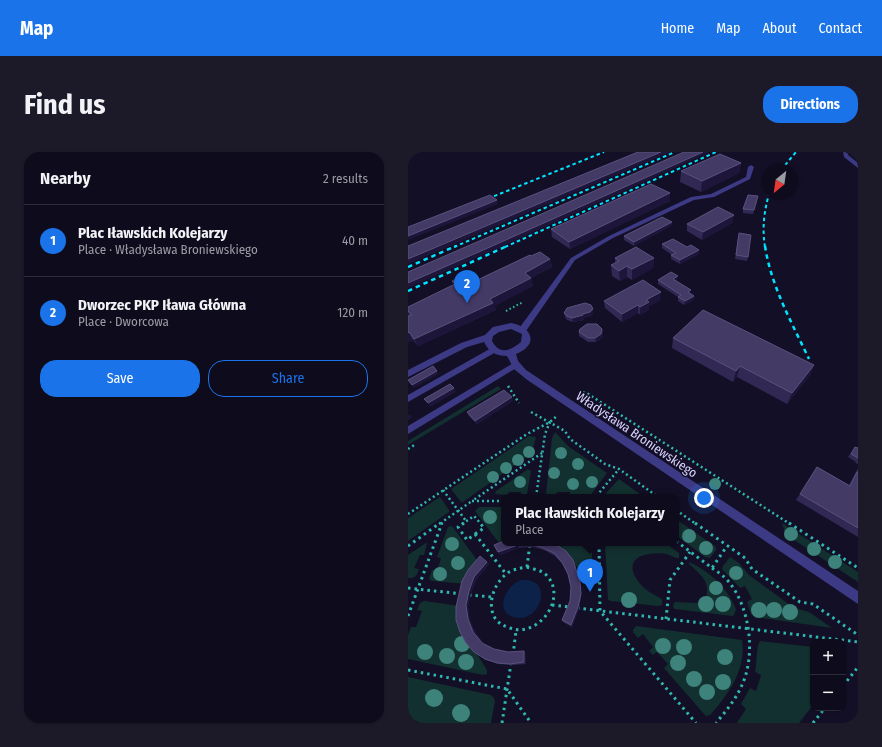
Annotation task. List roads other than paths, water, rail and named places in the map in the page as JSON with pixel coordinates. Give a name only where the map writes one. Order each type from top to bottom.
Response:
[{"type":"street","points":[[408,374],[464,345],[489,336],[498,329],[504,327],[511,326],[523,330],[527,337],[526,342],[518,350],[511,352],[498,352],[489,346],[487,342],[489,336]]},
{"type":"street","points":[[511,352],[515,365]]},
{"type":"street","name":"Władysława Broniewskiego","points":[[515,365],[528,377],[569,406],[858,598]]},
{"type":"lane","points":[[845,152],[846,156],[858,166]]},
{"type":"lane","points":[[523,330],[573,259],[611,237],[692,198],[712,196],[748,178],[751,167]]},
{"type":"lane","points":[[408,399],[493,350]]},
{"type":"lane","points":[[408,430],[515,365]]},
{"type":"water","points":[[521,580],[532,581],[538,586],[541,593],[537,608],[531,615],[523,618],[513,617],[507,614],[503,604],[507,592]]},
{"type":"railway","points":[[482,201],[604,152]]},
{"type":"railway","points":[[454,247],[675,152]]},
{"type":"railway","points":[[505,247],[716,152]]},
{"type":"railway","points":[[786,164],[796,152]]},
{"type":"railway","points":[[765,247],[764,220],[768,200]]},
{"type":"railway","points":[[408,267],[456,246]]},
{"type":"railway","points":[[408,291],[507,246]]},
{"type":"railway","points":[[765,246],[777,290],[809,359]]},
{"type":"place","name":"Dworzec PKP Iława Główna","points":[[467,303]]},
{"type":"place","name":"Plac Iławskich Kolejarzy","points":[[590,592]]}]
